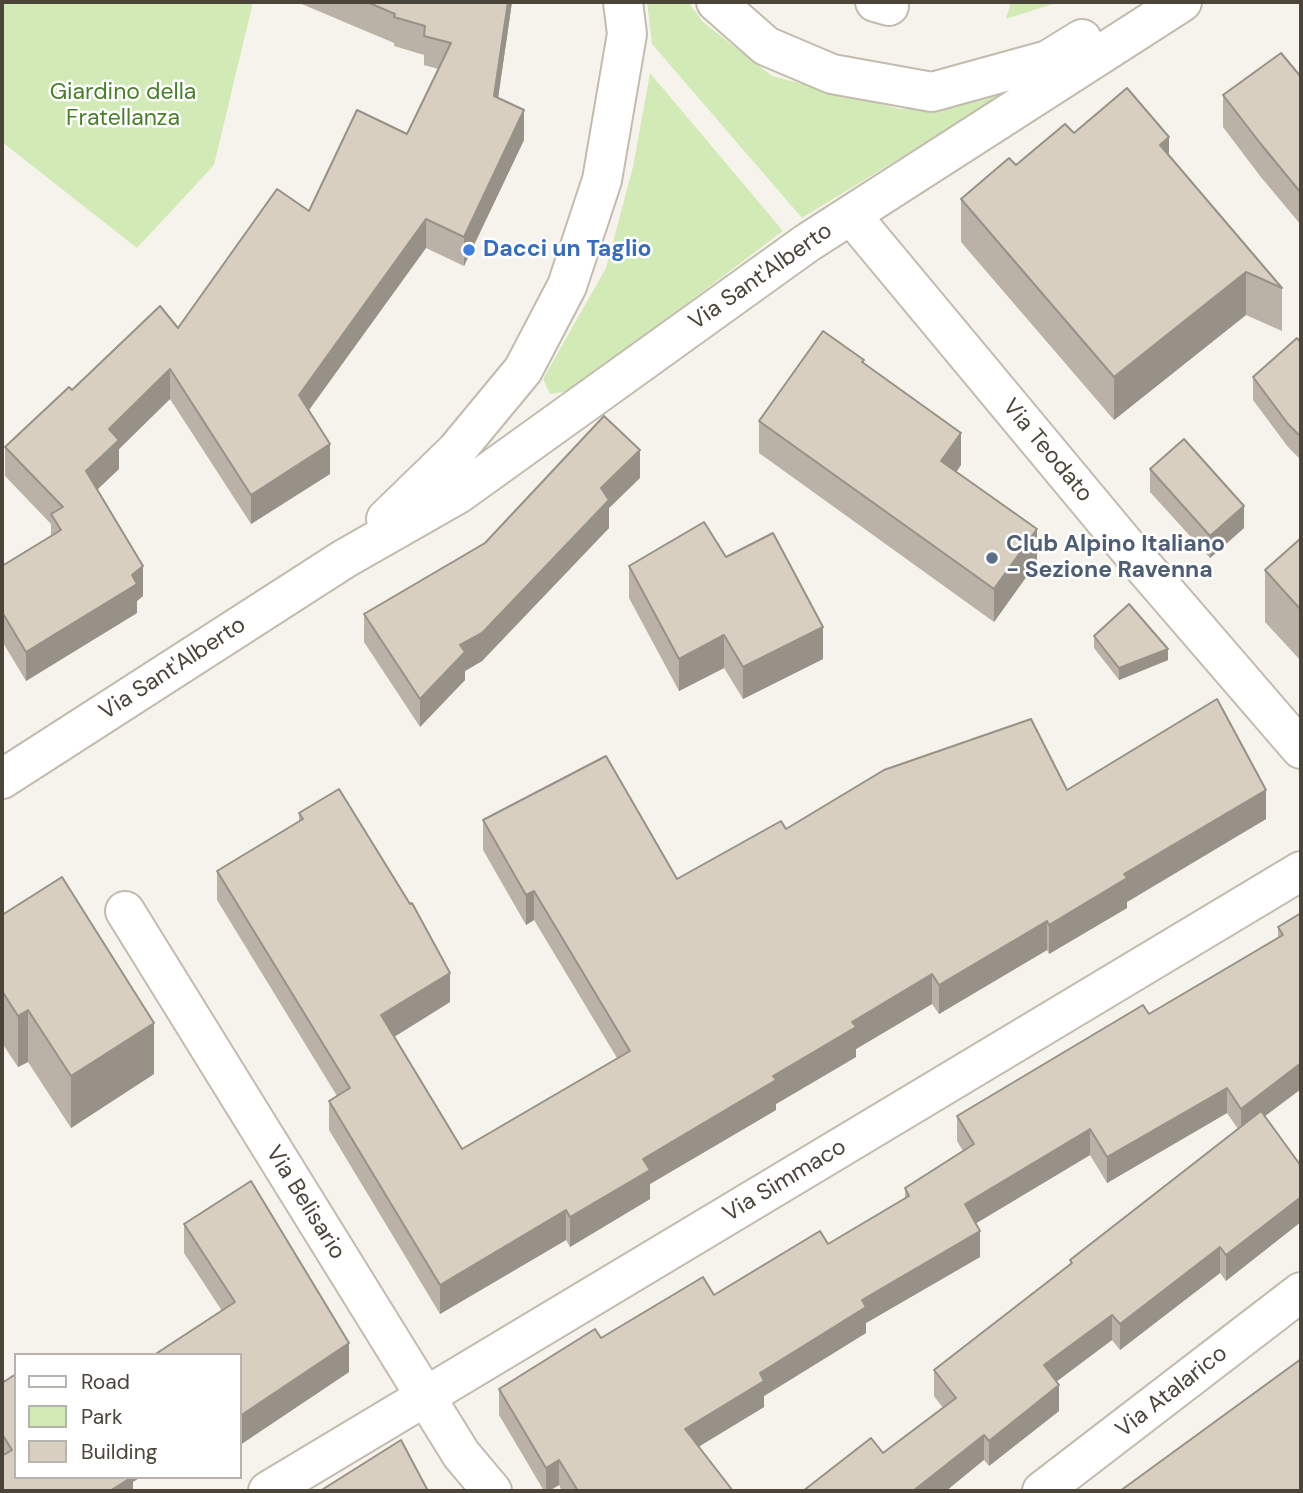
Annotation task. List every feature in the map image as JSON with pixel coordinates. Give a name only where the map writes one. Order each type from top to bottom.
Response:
[{"type":"street","name":"Via Sant'Alberto","points":[[344,559],[456,451],[523,370],[567,286],[602,180],[627,34],[623,2]]},
{"type":"street","points":[[716,2],[766,46],[832,74],[932,92],[1048,60],[1142,2]]},
{"type":"street","name":"Via Sant'Alberto","points":[[2,779],[344,559],[458,494],[807,243],[1182,2]]},
{"type":"street","name":"Via Teodato","points":[[851,215],[1138,560],[1301,749]]},
{"type":"street","name":"Via Simmaco","points":[[268,1491],[1301,871]]},
{"type":"street","name":"Via Belisario","points":[[125,911],[461,1454],[492,1491]]},
{"type":"street","name":"Via Atalarico","points":[[1042,1491],[1301,1292]]},
{"type":"green space","name":"Giardino della Fratellanza","points":[[2,2],[253,2],[214,165],[137,248],[2,142]]},
{"type":"green space","points":[[647,2],[688,2],[703,22],[772,76],[900,109],[949,107],[1006,93],[802,218],[652,44]]},
{"type":"green space","points":[[1011,2],[1059,2],[1006,19]]},
{"type":"green space","points":[[650,73],[783,231],[571,391],[550,394],[543,379],[606,268],[633,167]]},
{"type":"building","points":[[367,2],[508,2],[494,96],[524,110],[464,237],[426,219],[299,395],[330,444],[251,495],[170,369],[109,429],[119,440],[86,471],[143,566],[132,575],[137,584],[26,652],[2,612],[2,566],[61,530],[51,514],[63,507],[5,447],[69,387],[72,390],[160,306],[178,328],[277,189],[309,211],[357,110],[407,134],[451,43],[424,36],[425,26],[394,17],[395,14]]},
{"type":"building","points":[[1281,53],[1301,77],[1301,193],[1223,95]]},
{"type":"building","points":[[1127,88],[1169,137],[1160,145],[1282,288],[1246,272],[1114,377],[961,199],[1009,158],[1016,165],[1065,124],[1074,133]]},
{"type":"building","points":[[823,331],[961,433],[941,461],[1037,529],[994,589],[759,421]]},
{"type":"building","points":[[1297,338],[1301,343],[1301,437],[1253,377]]},
{"type":"building","points":[[604,416],[640,450],[601,488],[609,500],[482,633],[460,645],[465,652],[420,699],[364,614],[485,543]]},
{"type":"building","points":[[1184,439],[1244,506],[1210,536],[1150,469]]},
{"type":"building","points":[[704,522],[726,557],[773,533],[823,627],[743,667],[724,635],[679,659],[629,566]]},
{"type":"building","points":[[1300,539],[1301,541],[1301,610],[1265,570]]},
{"type":"building","points":[[1129,604],[1168,649],[1119,668],[1094,636]]},
{"type":"building","points":[[1217,699],[1266,790],[1124,874],[1127,878],[1049,925],[1047,921],[939,985],[932,974],[852,1022],[856,1027],[773,1076],[776,1080],[643,1159],[650,1170],[570,1217],[566,1210],[440,1285],[329,1101],[350,1088],[217,871],[303,819],[299,813],[339,789],[410,904],[412,903],[450,973],[381,1015],[462,1149],[630,1051],[534,891],[526,895],[483,820],[606,756],[677,879],[781,821],[786,829],[884,770],[1031,719],[1067,790]]},
{"type":"building","points":[[62,877],[154,1023],[71,1076],[28,1010],[18,1016],[2,991],[2,915]]},
{"type":"building","points":[[1301,913],[1301,1063],[1241,1109],[1227,1088],[1107,1157],[1090,1129],[965,1204],[980,1231],[862,1300],[866,1307],[760,1373],[764,1381],[685,1429],[733,1491],[578,1491],[559,1460],[546,1468],[499,1389],[595,1329],[601,1338],[703,1277],[714,1295],[820,1231],[828,1244],[909,1196],[905,1188],[974,1144],[957,1116],[1143,1005],[1149,1014],[1283,935],[1278,927]]},
{"type":"building","points":[[1261,1111],[1301,1166],[1301,1197],[1226,1255],[1220,1247],[1120,1324],[1112,1315],[1044,1365],[1059,1385],[989,1441],[984,1435],[913,1491],[803,1491],[871,1438],[883,1453],[956,1398],[934,1370]]},
{"type":"building","points":[[251,1181],[349,1343],[242,1415],[242,1353],[157,1353],[235,1302],[184,1224]]},
{"type":"building","points":[[1301,1359],[1301,1491],[1120,1491]]},
{"type":"building","points":[[14,1375],[14,1479],[129,1479],[110,1491],[2,1491],[2,1456],[12,1450],[2,1434],[2,1383]]},
{"type":"building","points":[[401,1440],[428,1491],[320,1491]]},
{"type":"place","name":"Dacci un Taglio","points":[[469,250]]},
{"type":"place","name":"Club Alpino Italiano - Sezione Ravenna","points":[[992,558]]}]
